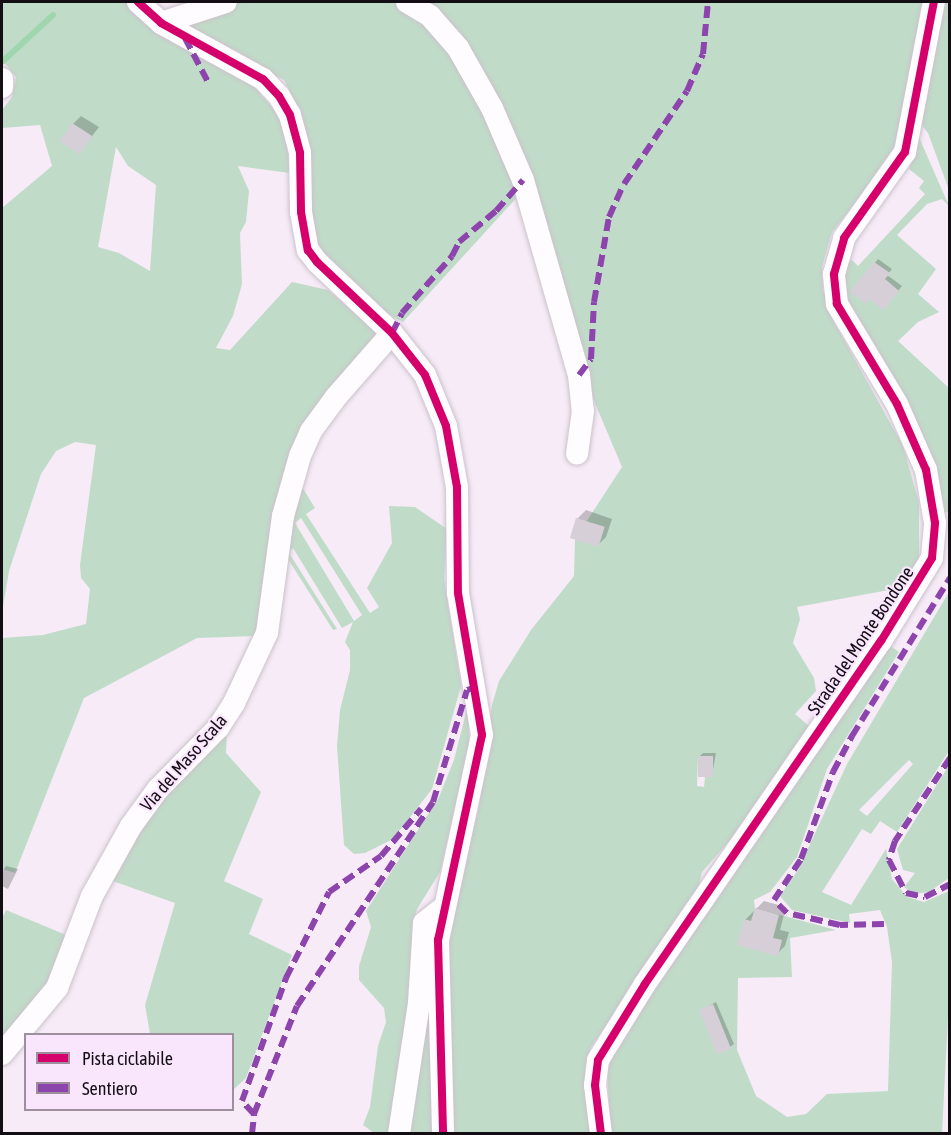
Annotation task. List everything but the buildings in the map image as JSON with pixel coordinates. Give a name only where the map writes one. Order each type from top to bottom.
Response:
[{"type":"street","points":[[138,2],[161,23],[263,79],[276,91],[290,115],[300,153],[301,212],[308,250],[317,262],[392,333],[425,375],[446,426],[457,488],[458,593],[482,735],[443,908],[438,940],[438,1028],[443,1134]]},
{"type":"street","points":[[161,23],[226,2]]},
{"type":"street","points":[[407,2],[430,16],[458,48],[492,108],[524,180],[579,375],[584,411],[577,454]]},
{"type":"street","name":"Strada del Monte Bondone","points":[[601,1134],[595,1071],[604,1050],[881,641],[932,558],[935,523],[926,470],[897,404],[837,304],[834,274],[844,238],[905,152],[934,2]]},
{"type":"street","points":[[2,79],[2,87]]},
{"type":"street","name":"Via del Maso Scala","points":[[2,1054],[57,988],[92,896],[131,826],[158,789],[218,728],[234,703],[267,633],[283,516],[300,456],[311,431],[336,397],[392,333]]},
{"type":"street","points":[[399,1134],[419,1003],[424,923],[443,908]]},
{"type":"green space","points":[[2,2],[129,2],[153,29],[171,42],[251,83],[275,111],[286,134],[290,173],[238,166],[249,191],[246,222],[240,233],[242,284],[233,316],[216,348],[230,350],[292,282],[328,290],[376,332],[376,339],[326,402],[258,636],[197,638],[84,698],[15,873],[2,869],[2,638],[43,635],[86,624],[90,589],[81,578],[80,565],[96,445],[75,442],[56,451],[41,474],[9,571],[2,613],[2,208],[52,166],[40,125],[2,128],[2,110],[12,97],[16,77],[2,60]],"holes":[[[116,147],[128,166],[156,185],[150,271],[119,253],[98,247]]]},
{"type":"green space","points":[[235,2],[399,2],[456,50],[522,192],[403,322],[388,314],[330,263],[315,239],[292,96],[284,80],[177,22]]},
{"type":"green space","points":[[415,2],[922,2],[898,141],[891,158],[832,232],[822,267],[823,290],[834,322],[903,446],[919,503],[919,561],[905,587],[797,607],[800,619],[793,643],[814,678],[816,691],[795,714],[809,726],[738,831],[702,872],[697,893],[591,1047],[585,1068],[591,1133],[455,1133],[447,965],[451,921],[479,806],[492,705],[499,681],[531,630],[574,576],[575,539],[622,467],[586,382],[528,178]],"holes":[[[698,757],[713,757],[713,777],[705,777],[704,787],[697,786]]]},
{"type":"green space","points":[[941,2],[949,2],[949,190],[928,133],[920,123]]},
{"type":"green space","points":[[918,135],[949,206],[942,199],[927,204],[897,235],[936,269],[918,294],[939,312],[918,322],[898,341],[949,388],[949,512],[943,513],[845,292],[844,266],[852,260],[858,266],[925,194],[919,188],[924,181],[909,169]]},
{"type":"green space","points":[[299,482],[315,508],[306,514],[370,613],[379,607],[367,588],[392,543],[389,506],[415,507],[447,529],[444,579],[461,686],[432,789],[393,839],[365,853],[354,854],[344,845],[337,746],[340,710],[350,670],[350,650],[345,642],[353,622],[342,628],[293,548],[289,553],[337,629],[333,630],[288,559]],"holes":[[[301,518],[362,615],[354,621],[295,523]]]},
{"type":"green space","points":[[949,592],[949,751],[897,832],[880,821],[871,834],[862,829],[822,892],[851,905],[886,849],[892,879],[907,897],[924,902],[949,891],[949,998],[942,1133],[611,1133],[607,1071],[618,1043],[889,645],[899,652],[827,769],[797,857],[770,892],[754,900],[755,908],[836,930],[790,938],[792,977],[738,978],[737,1050],[756,1096],[787,1117],[806,1114],[827,1094],[888,1091],[892,962],[887,927],[880,910],[849,914],[850,923],[792,910],[780,896],[798,870],[847,764]],"holes":[[[909,760],[913,764],[867,816],[859,810]]]},
{"type":"green space","points":[[468,705],[469,747],[440,872],[417,909],[412,929],[412,981],[390,1133],[374,1133],[363,1125],[370,1107],[378,1046],[386,1022],[384,1008],[359,980],[359,966],[371,927],[366,911],[439,797],[454,760]]},
{"type":"green space","points":[[227,732],[226,753],[261,792],[224,881],[263,899],[249,934],[292,955],[246,1078],[234,1089],[234,1033],[150,1033],[145,1005],[175,903],[107,879],[145,812]]},
{"type":"green space","points":[[949,765],[949,878],[929,892],[913,894],[904,887],[915,873],[903,870],[897,849]]},
{"type":"green space","points":[[6,910],[71,937],[54,980],[2,1046],[2,919]]},
{"type":"green space","points":[[427,991],[435,1133],[404,1134]]},
{"type":"waterway","points":[[3,61],[53,15]]},
{"type":"marked path","points":[[579,375],[591,359],[594,302],[609,217],[624,184],[687,91],[703,54],[708,2]]},
{"type":"marked path","points":[[185,38],[209,84]]},
{"type":"marked path","points":[[392,333],[402,313],[452,256],[459,242],[496,211],[523,180]]},
{"type":"marked path","points":[[884,924],[840,925],[787,913],[774,900],[801,859],[833,772],[852,736],[950,578]]},
{"type":"marked path","points":[[254,1114],[297,1006],[433,802],[467,690],[476,687]]},
{"type":"marked path","points":[[950,758],[895,841],[889,860],[906,893],[925,897],[950,884]]},
{"type":"marked path","points":[[252,1134],[254,1114],[242,1101],[286,978],[329,892],[381,856],[421,809]]},
{"type":"cycle path","points":[[138,2],[161,23],[263,79],[279,96],[290,115],[300,153],[301,212],[308,250],[317,262],[392,333],[425,375],[446,426],[457,487],[458,593],[482,735],[438,940],[443,1134]]},
{"type":"cycle path","points":[[601,1134],[595,1085],[598,1060],[645,984],[881,641],[932,558],[935,523],[926,470],[897,404],[837,304],[834,274],[844,238],[905,152],[934,2]]}]
